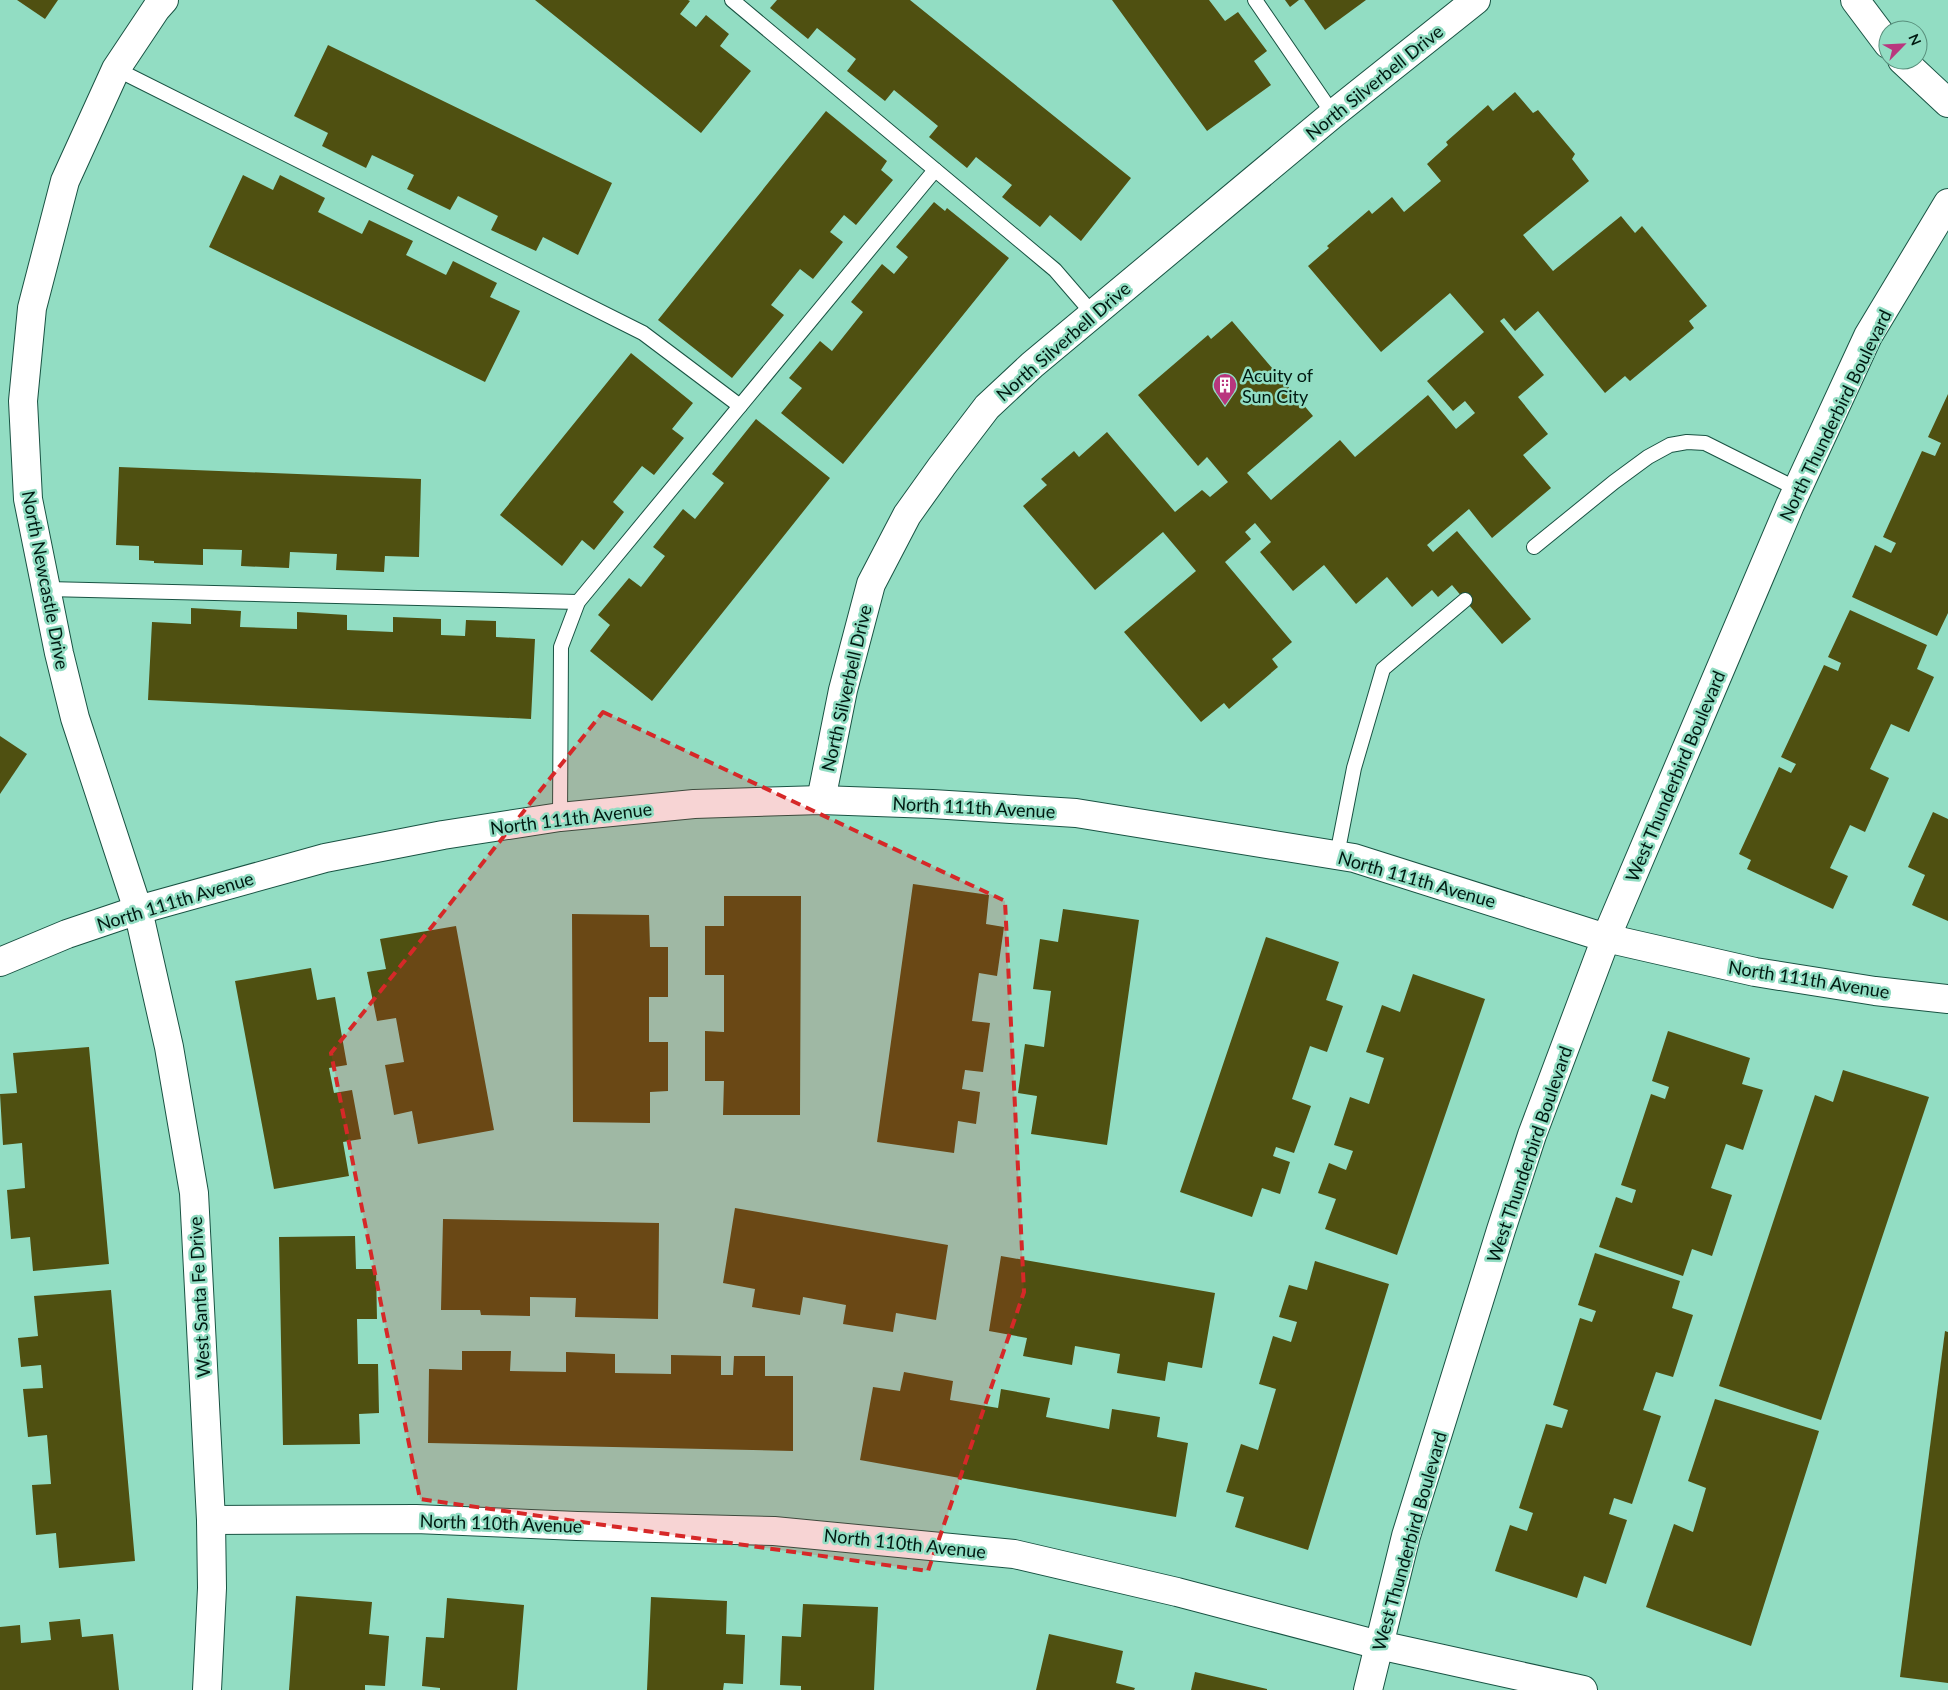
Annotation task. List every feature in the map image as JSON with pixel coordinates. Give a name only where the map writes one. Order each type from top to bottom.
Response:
[{"type":"street","name":"North Newcastle Drive","points":[[138,910],[75,718],[59,653],[28,499],[23,401],[32,308],[65,181],[116,69],[164,0]]},
{"type":"street","name":"North Silverbell Drive","points":[[821,800],[843,690],[871,584],[907,515],[987,407],[1032,364],[1333,114],[1476,0]]},
{"type":"street","points":[[1855,0],[1878,31]]},
{"type":"street","points":[[1913,70],[1948,103]]},
{"type":"street","name":"North Thunderbird Boulevard","points":[[1736,634],[1797,489],[1868,336],[1948,203]]},
{"type":"street","name":"West Thunderbird Boulevard","points":[[1368,1690],[1406,1536],[1532,1135],[1606,938],[1736,634]]},
{"type":"street","name":"North 111th Avenue","points":[[0,962],[67,934],[138,910],[325,858],[443,835],[560,817],[694,804],[821,800],[932,804],[1076,813],[1354,858],[1606,938],[1755,972],[1876,991],[1948,999]]},
{"type":"street","name":"West Santa Fe Drive","points":[[138,910],[169,1047],[194,1192],[211,1520],[212,1588],[207,1690]]},
{"type":"street","name":"North 110th Avenue","points":[[211,1520],[416,1520],[774,1531],[1014,1554],[1177,1592],[1379,1645],[1583,1690]]},
{"type":"lane","points":[[732,0],[1055,270],[1093,314]]},
{"type":"lane","points":[[1255,0],[1333,114]]},
{"type":"lane","points":[[116,69],[643,333],[740,406]]},
{"type":"lane","points":[[560,817],[561,647],[578,602],[935,170]]},
{"type":"lane","points":[[1534,547],[1614,482],[1648,457],[1670,445],[1687,442],[1705,443],[1797,489]]},
{"type":"lane","points":[[47,589],[578,602]]},
{"type":"lane","points":[[1337,855],[1354,768],[1384,669],[1465,600]]},
{"type":"highlighted area","points":[[603,712],[1005,901],[1024,1292],[928,1571],[420,1499],[331,1053]]},
{"type":"building","points":[[17,0],[58,0],[45,19]]},
{"type":"building","points":[[535,0],[688,0],[690,1],[680,14],[696,27],[706,15],[729,34],[720,46],[751,71],[701,133]]},
{"type":"building","points":[[777,0],[910,0],[1131,178],[1081,241],[1050,215],[1040,227],[1002,197],[1012,185],[976,157],[967,168],[929,137],[938,126],[894,90],[885,101],[847,71],[856,59],[817,28],[808,39],[770,8]]},
{"type":"building","points":[[1112,0],[1209,0],[1225,21],[1238,12],[1267,51],[1254,61],[1271,85],[1207,131]]},
{"type":"building","points":[[1285,0],[1299,0],[1290,7]]},
{"type":"building","points":[[1304,0],[1366,0],[1325,30]]},
{"type":"building","points":[[328,45],[612,183],[578,255],[543,237],[536,251],[491,230],[498,216],[458,196],[450,210],[407,189],[414,175],[372,155],[366,168],[322,146],[328,133],[294,116]]},
{"type":"building","name":"Acuity of Sun City","points":[[1515,92],[1533,113],[1538,110],[1575,154],[1572,159],[1589,181],[1523,235],[1553,271],[1621,216],[1635,233],[1642,226],[1707,306],[1689,321],[1694,328],[1630,381],[1625,376],[1605,393],[1538,311],[1515,331],[1504,318],[1500,321],[1544,375],[1518,397],[1548,434],[1523,455],[1551,488],[1492,538],[1469,509],[1427,545],[1433,552],[1457,531],[1531,619],[1502,644],[1452,585],[1438,597],[1432,590],[1412,607],[1387,577],[1356,604],[1324,565],[1293,591],[1260,552],[1271,542],[1255,523],[1245,532],[1251,539],[1225,562],[1292,642],[1272,659],[1278,667],[1229,709],[1224,703],[1201,722],[1124,632],[1196,571],[1163,532],[1095,590],[1023,506],[1047,485],[1041,479],[1074,451],[1079,457],[1107,432],[1175,512],[1202,490],[1210,497],[1228,482],[1207,457],[1198,466],[1138,395],[1208,335],[1211,339],[1232,321],[1313,416],[1247,473],[1271,500],[1340,440],[1355,457],[1428,395],[1456,429],[1475,413],[1465,401],[1453,411],[1427,381],[1484,332],[1450,293],[1381,352],[1308,266],[1329,248],[1327,246],[1369,210],[1372,214],[1392,197],[1404,212],[1441,181],[1427,164],[1448,145],[1446,142],[1488,105],[1493,111]]},
{"type":"building","points":[[826,111],[887,161],[881,170],[893,180],[856,225],[844,215],[830,232],[843,242],[813,279],[800,269],[771,305],[784,315],[732,378],[658,320]]},
{"type":"building","points":[[243,175],[273,190],[280,175],[325,198],[318,212],[362,234],[369,220],[413,241],[406,255],[446,275],[453,261],[497,283],[490,297],[520,311],[485,382],[209,247]]},
{"type":"building","points":[[934,202],[945,211],[947,208],[1009,258],[843,464],[781,413],[802,388],[789,378],[820,341],[832,351],[863,312],[851,302],[882,264],[894,274],[908,257],[896,247]]},
{"type":"building","points":[[631,353],[693,403],[672,429],[684,438],[654,475],[642,466],[613,502],[624,512],[594,550],[582,540],[562,566],[500,515]]},
{"type":"building","points":[[1948,394],[1948,613],[1937,636],[1852,597],[1875,545],[1891,553],[1896,543],[1883,537],[1922,451],[1935,456],[1941,443],[1928,437]]},
{"type":"building","points":[[756,419],[830,478],[652,701],[590,651],[610,625],[598,615],[629,578],[641,587],[665,556],[653,547],[683,509],[695,519],[724,483],[712,474]]},
{"type":"building","points":[[119,467],[421,479],[419,557],[385,556],[384,572],[336,570],[337,554],[290,552],[289,568],[241,566],[242,550],[203,549],[203,565],[154,563],[154,561],[139,560],[139,546],[116,545]]},
{"type":"building","points":[[191,608],[241,611],[240,627],[297,629],[297,612],[347,615],[347,630],[393,632],[393,617],[441,619],[441,635],[465,636],[466,620],[496,621],[496,637],[535,639],[531,719],[148,700],[152,622],[191,624]]},
{"type":"building","points":[[1850,610],[1927,645],[1917,669],[1934,677],[1909,732],[1891,724],[1870,769],[1889,778],[1865,832],[1850,825],[1830,868],[1848,876],[1833,909],[1747,869],[1751,860],[1739,854],[1779,767],[1791,773],[1796,764],[1781,757],[1824,665],[1838,671],[1841,663],[1828,657]]},
{"type":"building","points":[[0,736],[27,754],[0,794]]},
{"type":"building","points":[[1933,812],[1948,819],[1948,921],[1912,905],[1925,875],[1908,867]]},
{"type":"building","points":[[913,884],[989,895],[986,924],[1004,927],[997,976],[979,973],[972,1021],[990,1023],[983,1072],[965,1070],[962,1089],[980,1092],[976,1124],[958,1121],[954,1153],[877,1142]]},
{"type":"building","points":[[724,896],[801,896],[800,1115],[723,1115],[724,1081],[705,1081],[705,1031],[724,1032],[724,975],[705,975],[705,926],[724,926]]},
{"type":"building","points":[[1063,909],[1139,920],[1107,1145],[1031,1134],[1037,1096],[1018,1093],[1025,1044],[1044,1047],[1051,991],[1033,989],[1040,939],[1058,942]]},
{"type":"building","points":[[572,914],[649,915],[650,947],[668,947],[668,997],[649,997],[649,1042],[668,1042],[668,1091],[650,1092],[650,1123],[573,1122]]},
{"type":"building","points":[[456,926],[494,1130],[418,1144],[412,1111],[394,1115],[385,1065],[404,1062],[396,1018],[377,1021],[367,972],[386,969],[380,939]]},
{"type":"building","points":[[1266,937],[1339,962],[1326,1000],[1343,1006],[1327,1052],[1310,1046],[1292,1099],[1311,1106],[1294,1153],[1276,1147],[1273,1156],[1290,1162],[1280,1194],[1262,1188],[1252,1217],[1180,1192]]},
{"type":"building","points":[[311,968],[317,1000],[335,997],[347,1065],[329,1068],[334,1093],[352,1090],[361,1139],[343,1142],[349,1176],[274,1189],[235,981]]},
{"type":"building","points":[[1413,974],[1485,999],[1397,1255],[1325,1229],[1336,1199],[1318,1193],[1329,1163],[1346,1170],[1353,1151],[1334,1145],[1350,1097],[1369,1104],[1384,1058],[1366,1052],[1382,1005],[1400,1012]]},
{"type":"building","points":[[1668,1031],[1750,1058],[1742,1084],[1763,1090],[1743,1150],[1726,1144],[1711,1188],[1732,1195],[1712,1256],[1692,1249],[1683,1276],[1599,1247],[1616,1197],[1632,1203],[1636,1190],[1621,1185],[1651,1094],[1665,1099],[1669,1087],[1652,1081]]},
{"type":"building","points":[[89,1047],[109,1264],[33,1271],[30,1237],[11,1239],[7,1190],[25,1188],[22,1143],[3,1145],[0,1094],[17,1093],[13,1053]]},
{"type":"building","points":[[1843,1070],[1929,1097],[1821,1420],[1719,1386],[1815,1095],[1833,1102]]},
{"type":"building","points":[[735,1208],[948,1245],[936,1320],[896,1313],[893,1332],[843,1324],[846,1305],[803,1297],[800,1315],[752,1307],[755,1289],[723,1283]]},
{"type":"building","points":[[443,1219],[659,1223],[658,1319],[575,1317],[576,1298],[530,1297],[530,1316],[481,1315],[480,1310],[441,1310]]},
{"type":"building","points":[[355,1236],[356,1269],[376,1269],[377,1319],[357,1319],[358,1364],[378,1364],[379,1413],[359,1414],[360,1444],[283,1445],[279,1237]]},
{"type":"building","points":[[1595,1253],[1680,1281],[1672,1308],[1693,1315],[1673,1377],[1656,1372],[1643,1410],[1661,1416],[1632,1504],[1614,1498],[1609,1514],[1627,1520],[1606,1584],[1584,1576],[1577,1598],[1495,1571],[1510,1525],[1527,1531],[1533,1513],[1519,1508],[1546,1424],[1562,1428],[1568,1410],[1553,1405],[1580,1318],[1592,1322],[1596,1311],[1578,1305]]},
{"type":"building","points":[[1001,1256],[1215,1293],[1202,1368],[1168,1362],[1165,1381],[1117,1373],[1120,1354],[1075,1346],[1072,1365],[1023,1356],[1027,1338],[989,1331]]},
{"type":"building","points":[[1315,1261],[1389,1284],[1308,1550],[1235,1527],[1244,1497],[1226,1492],[1241,1444],[1258,1450],[1276,1389],[1259,1384],[1273,1336],[1291,1342],[1297,1322],[1279,1317],[1289,1285],[1307,1290]]},
{"type":"building","points":[[111,1290],[135,1561],[59,1568],[56,1533],[36,1535],[32,1485],[51,1484],[47,1435],[28,1437],[23,1389],[43,1388],[41,1365],[21,1367],[18,1338],[38,1336],[34,1296]]},
{"type":"building","points":[[1945,1331],[1948,1332],[1948,1683],[1900,1677]]},
{"type":"building","points":[[462,1351],[511,1351],[510,1371],[566,1372],[566,1352],[615,1354],[615,1373],[671,1374],[671,1355],[721,1356],[721,1375],[733,1375],[734,1356],[765,1356],[765,1376],[793,1376],[793,1451],[428,1443],[429,1369],[462,1370]]},
{"type":"building","points":[[904,1372],[953,1381],[950,1400],[998,1408],[1001,1389],[1050,1398],[1046,1417],[1109,1429],[1112,1409],[1160,1417],[1157,1437],[1188,1443],[1176,1517],[860,1460],[873,1387],[900,1391]]},
{"type":"building","points":[[1715,1399],[1819,1431],[1751,1646],[1646,1607],[1674,1524],[1693,1532],[1706,1488],[1688,1481]]},
{"type":"building","points":[[296,1596],[372,1602],[369,1634],[389,1636],[385,1686],[365,1685],[365,1690],[289,1690]]},
{"type":"building","points":[[651,1597],[727,1601],[726,1634],[745,1635],[743,1684],[724,1683],[723,1690],[647,1690]]},
{"type":"building","points":[[447,1598],[524,1605],[517,1690],[440,1690],[440,1688],[422,1686],[426,1637],[444,1638]]},
{"type":"building","points":[[803,1604],[878,1607],[874,1690],[801,1690],[801,1686],[780,1685],[782,1636],[801,1637]]},
{"type":"building","points":[[80,1619],[82,1637],[113,1634],[119,1690],[0,1690],[0,1627],[20,1625],[21,1643],[51,1640],[49,1622]]},
{"type":"building","points":[[1049,1634],[1123,1651],[1116,1683],[1135,1688],[1134,1690],[1036,1690]]},
{"type":"building","points":[[1195,1672],[1267,1689],[1267,1690],[1191,1690]]},
{"type":"place","name":"Acuity of Sun City","points":[[1225,406]]}]
